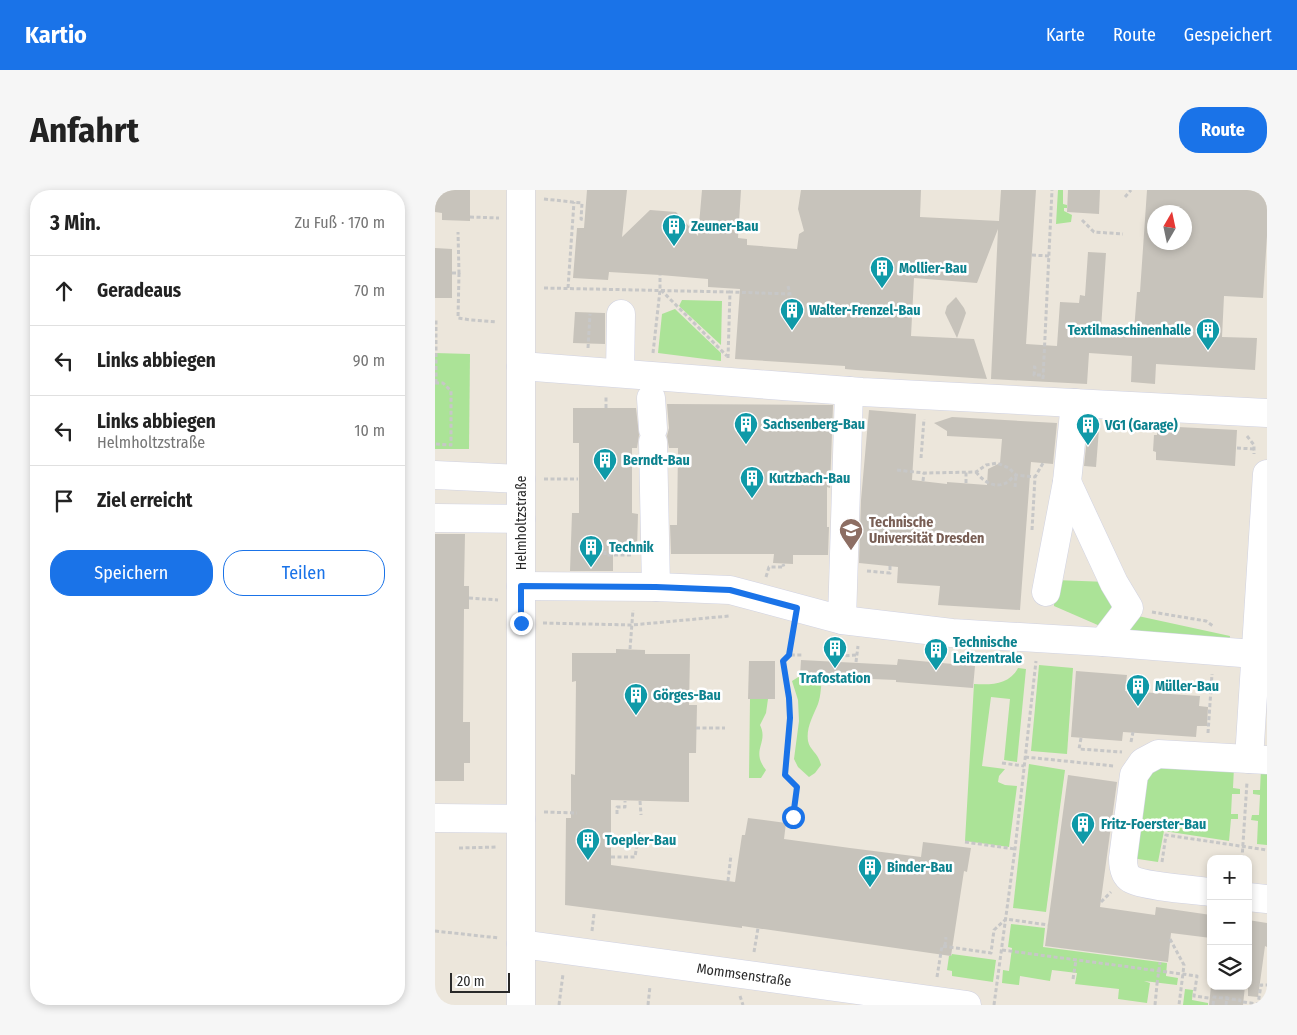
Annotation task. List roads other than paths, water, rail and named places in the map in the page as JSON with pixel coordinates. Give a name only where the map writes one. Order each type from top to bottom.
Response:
[{"type":"street","name":"Helmholtzstraße","points":[[521,193],[521,1005]]},
{"type":"street","points":[[620,373],[621,314]]},
{"type":"street","points":[[521,366],[620,373],[651,387],[849,391],[1043,388],[1075,403],[1267,412]]},
{"type":"street","points":[[651,387],[656,587]]},
{"type":"street","points":[[842,620],[849,391]]},
{"type":"street","points":[[1046,592],[1067,482],[1075,403]]},
{"type":"street","points":[[1207,891],[1161,874],[1132,880],[1127,876],[1123,867],[1134,775],[1143,762],[1158,754],[1258,759],[1267,474]]},
{"type":"street","points":[[435,475],[521,479]]},
{"type":"street","points":[[1067,482],[1114,582],[1129,608],[1103,642]]},
{"type":"street","points":[[435,518],[521,519]]},
{"type":"street","points":[[521,586],[656,587],[730,590],[842,620],[997,636],[1103,642],[1261,655]]},
{"type":"street","points":[[435,818],[521,819]]},
{"type":"street","points":[[1252,897],[1267,899]]},
{"type":"street","name":"Mommsenstraße","points":[[521,944],[967,1005]]},
{"type":"place","name":"Zeuner-Bau","points":[[674,247]]},
{"type":"place","name":"Mollier-Bau","points":[[882,289]]},
{"type":"place","name":"Walter-Frenzel-Bau","points":[[792,331]]},
{"type":"place","name":"Textilmaschinenhalle","points":[[1208,351]]},
{"type":"place","name":"Sachsenberg-Bau","points":[[746,445]]},
{"type":"place","name":"VG1 (Garage)","points":[[1088,446]]},
{"type":"place","name":"Berndt-Bau","points":[[605,481]]},
{"type":"place","name":"Kutzbach-Bau","points":[[752,499]]},
{"type":"place","name":"Technische Universität Dresden","points":[[851,551]]},
{"type":"place","name":"Technik","points":[[591,568]]},
{"type":"place","name":"Trafostation","points":[[835,669]]},
{"type":"place","name":"Technische Leitzentrale","points":[[936,671]]},
{"type":"place","name":"Müller-Bau","points":[[1138,707]]},
{"type":"place","name":"Görges-Bau","points":[[636,716]]},
{"type":"place","name":"Fritz-Foerster-Bau","points":[[1083,845]]},
{"type":"place","name":"Toepler-Bau","points":[[588,861]]},
{"type":"place","name":"Binder-Bau","points":[[870,888]]}]
